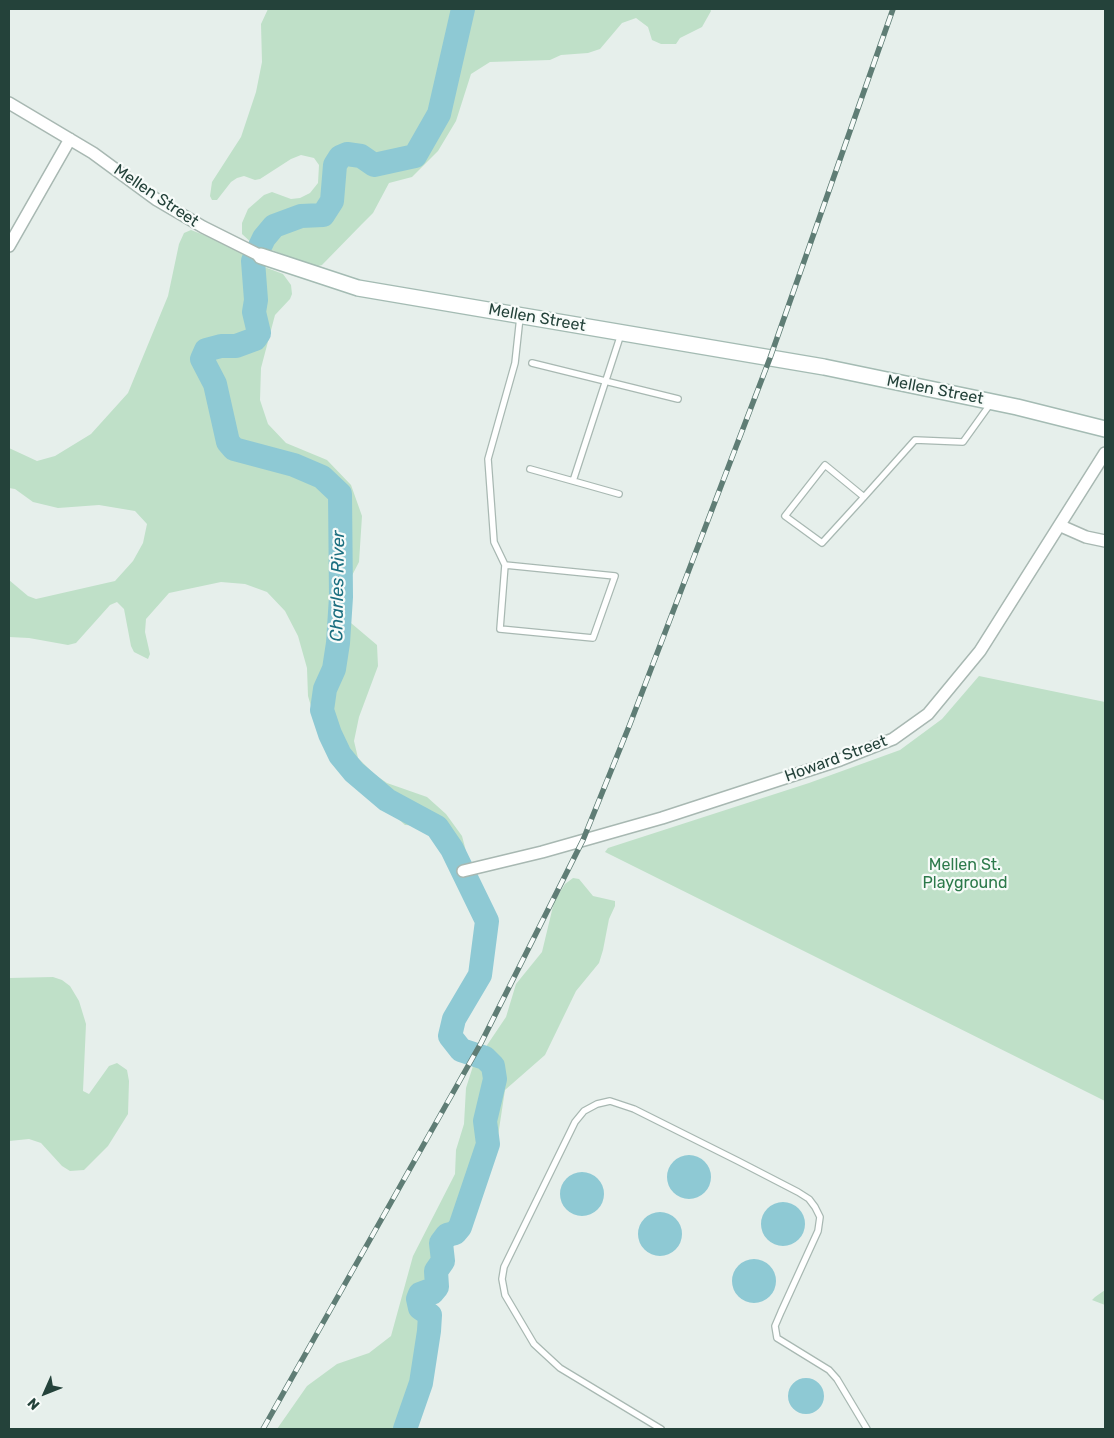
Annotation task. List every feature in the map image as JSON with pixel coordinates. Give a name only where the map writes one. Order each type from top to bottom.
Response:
[{"type":"street","name":"Mellen Street","points":[[9,103],[94,153],[157,200],[203,228],[256,254],[358,288],[824,367],[992,402],[1105,429]]},
{"type":"street","points":[[9,246],[70,139]]},
{"type":"street","name":"Howard Street","points":[[463,871],[542,852],[662,818],[840,760],[893,739],[928,714],[943,699],[980,651],[1061,526],[1105,453]]},
{"type":"street","points":[[1061,526],[1086,537],[1105,541]]},
{"type":"lane","points":[[505,565],[616,576],[593,638],[500,629],[505,565],[494,542],[488,459],[515,362],[521,315]]},
{"type":"lane","points":[[573,480],[621,332]]},
{"type":"lane","points":[[532,363],[678,399]]},
{"type":"lane","points":[[864,497],[825,465],[785,516],[822,543],[864,497],[915,440],[963,442],[992,402]]},
{"type":"lane","points":[[530,469],[619,494]]},
{"type":"lane","points":[[659,1428],[560,1368],[534,1344],[505,1295],[502,1279],[504,1267],[575,1122],[584,1111],[597,1104],[610,1101],[634,1109],[809,1199],[820,1217],[818,1231],[775,1326],[777,1338],[829,1370],[838,1379],[867,1429]]},
{"type":"green space","points":[[268,9],[710,9],[711,11],[702,27],[680,38],[676,44],[661,44],[652,40],[648,27],[636,18],[622,23],[600,49],[588,53],[561,55],[550,60],[490,62],[471,74],[456,121],[438,151],[412,177],[389,183],[373,213],[322,265],[315,267],[267,248],[256,247],[242,234],[242,223],[248,209],[264,195],[272,192],[291,199],[300,198],[310,193],[318,183],[319,165],[314,158],[301,155],[291,159],[260,179],[255,180],[244,176],[237,178],[231,182],[217,200],[212,200],[210,196],[212,182],[241,137],[256,92],[262,62],[261,24]]},
{"type":"green space","points":[[191,230],[245,251],[254,263],[283,274],[291,285],[292,294],[290,299],[275,315],[261,368],[260,400],[268,424],[286,443],[327,460],[351,485],[362,516],[359,562],[347,585],[346,609],[351,623],[377,645],[378,666],[359,717],[354,741],[358,758],[374,774],[387,783],[427,797],[446,814],[462,836],[466,851],[460,858],[453,856],[423,826],[405,825],[336,763],[318,730],[308,696],[307,668],[298,636],[285,611],[267,592],[245,584],[221,582],[169,593],[146,619],[145,632],[150,654],[148,659],[134,652],[131,646],[124,609],[117,602],[110,605],[76,643],[68,645],[29,638],[9,637],[9,580],[28,596],[36,599],[115,581],[133,561],[143,543],[147,524],[135,511],[99,505],[58,508],[33,502],[15,489],[9,488],[9,448],[37,461],[55,456],[91,434],[128,393],[168,296],[179,244],[184,233]]},
{"type":"green space","name":"Mellen St. Playground","points":[[979,676],[1105,702],[1105,1101],[605,852],[608,848],[809,783],[900,750],[942,719]]},
{"type":"green space","points":[[573,878],[579,879],[593,896],[615,901],[599,963],[576,991],[545,1055],[505,1090],[496,1149],[437,1258],[420,1365],[401,1429],[277,1429],[307,1386],[337,1364],[369,1353],[391,1336],[413,1256],[455,1174],[456,1150],[464,1124],[466,1088],[473,1066],[506,1017],[516,984],[542,952],[554,902],[565,884]]},
{"type":"green space","points":[[53,977],[62,980],[70,986],[79,1001],[86,1024],[83,1091],[89,1094],[109,1066],[117,1063],[127,1070],[129,1081],[128,1114],[108,1146],[84,1170],[70,1171],[62,1166],[41,1143],[29,1139],[9,1141],[9,978]]},
{"type":"green space","points":[[1105,1290],[1105,1305],[1092,1300],[1095,1297]]},
{"type":"water","points":[[693,1155],[705,1161],[710,1168],[710,1186],[705,1193],[698,1198],[685,1199],[677,1196],[670,1189],[667,1173],[670,1165],[677,1158]]},
{"type":"water","points":[[586,1172],[598,1178],[603,1185],[603,1203],[598,1210],[591,1215],[578,1216],[570,1213],[563,1206],[560,1190],[563,1182],[570,1175]]},
{"type":"water","points":[[787,1202],[799,1208],[804,1215],[804,1233],[799,1240],[792,1245],[779,1246],[771,1243],[764,1236],[761,1220],[764,1212],[771,1205]]},
{"type":"water","points":[[664,1212],[676,1218],[681,1225],[681,1243],[676,1250],[669,1255],[656,1256],[648,1253],[641,1246],[638,1230],[641,1222],[648,1215]]},
{"type":"water","points":[[758,1259],[770,1265],[775,1272],[775,1290],[770,1297],[763,1302],[750,1303],[742,1300],[735,1293],[732,1277],[735,1269],[742,1262]]},
{"type":"water","points":[[806,1378],[813,1379],[819,1383],[823,1389],[823,1403],[819,1409],[813,1413],[806,1414],[799,1413],[793,1409],[789,1403],[788,1396],[789,1389],[793,1383],[799,1379]]},
{"type":"waterway","name":"Charles River","points":[[405,1429],[421,1383],[429,1331],[430,1315],[420,1308],[418,1299],[420,1294],[428,1291],[432,1293],[437,1287],[436,1271],[443,1261],[441,1243],[447,1235],[455,1233],[460,1227],[488,1144],[485,1121],[495,1079],[493,1066],[485,1058],[461,1050],[450,1036],[454,1019],[480,975],[487,921],[452,849],[437,827],[387,800],[354,772],[340,755],[330,734],[322,710],[325,689],[334,669],[338,643],[341,597],[340,494],[322,477],[294,465],[234,449],[228,442],[215,384],[202,359],[206,350],[221,346],[236,346],[255,339],[259,333],[254,312],[256,300],[253,261],[264,238],[274,226],[301,216],[323,215],[332,201],[335,165],[340,157],[347,154],[361,156],[374,165],[415,156],[439,114],[463,9]]},
{"type":"railway","points":[[263,1429],[481,1043],[583,840],[630,724],[770,358],[893,9]]}]
